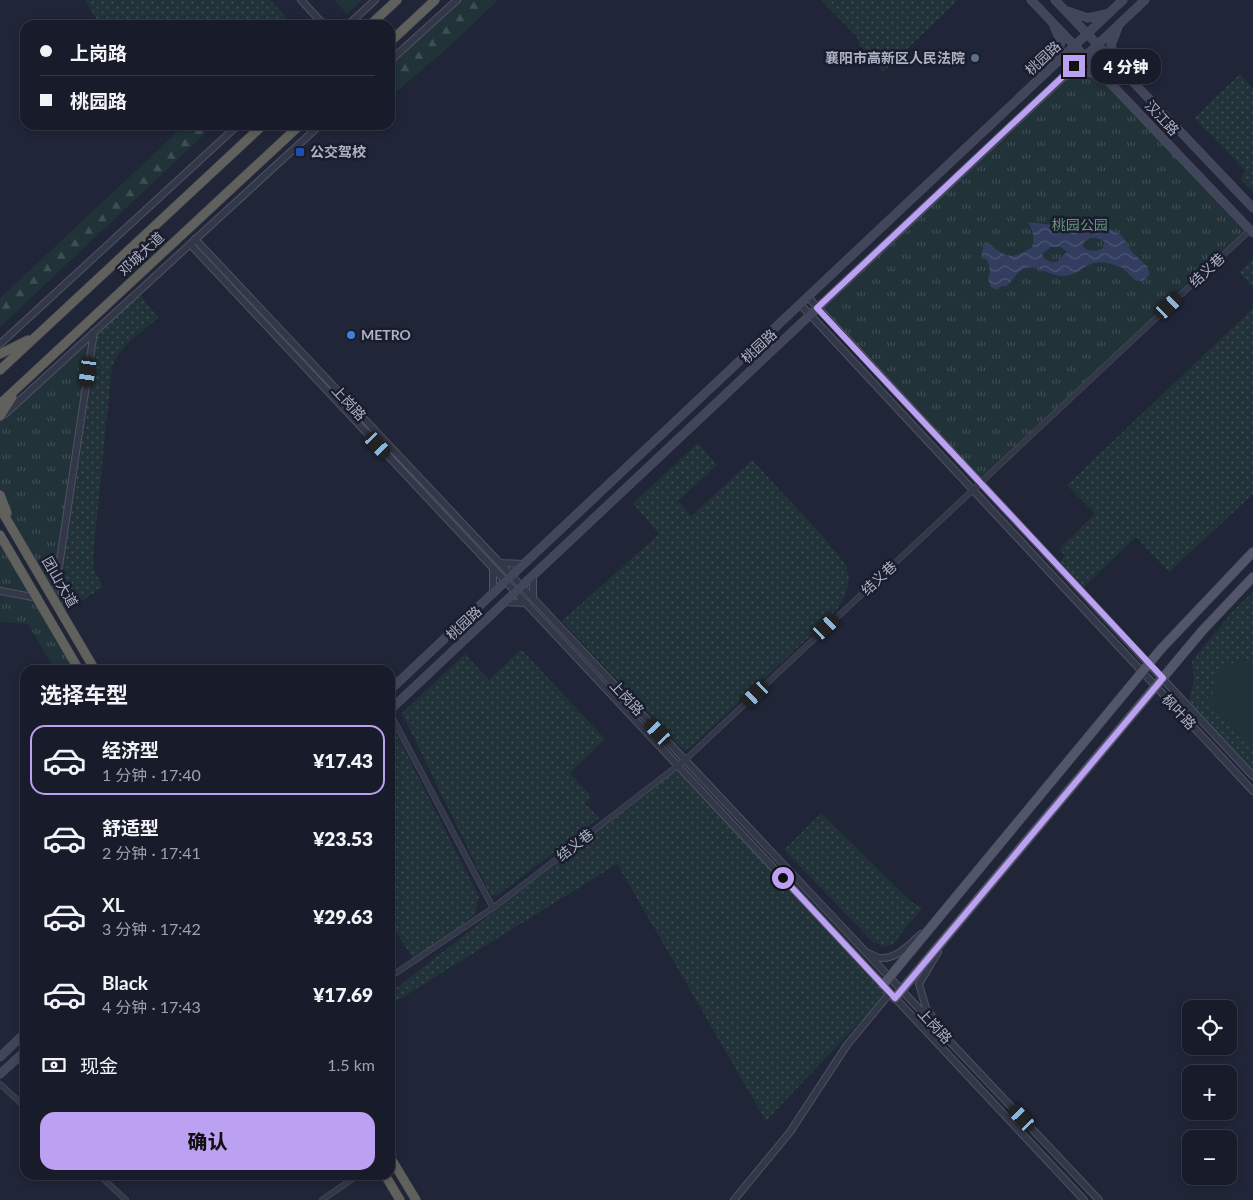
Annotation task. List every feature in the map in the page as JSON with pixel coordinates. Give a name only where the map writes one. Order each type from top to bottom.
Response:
[{"type":"highway","points":[[375,20],[397,0]]},
{"type":"highway","points":[[395,37],[435,0]]},
{"type":"highway","name":"邓城大道","points":[[0,370],[258,130]]},
{"type":"highway","name":"邓城大道","points":[[0,404],[295,130]]},
{"type":"highway","points":[[0,354],[37,336]]},
{"type":"highway","points":[[0,417],[20,386]]},
{"type":"highway","points":[[0,495],[13,529]]},
{"type":"highway","name":"团山大道","points":[[0,508],[92,665]]},
{"type":"highway","name":"团山大道","points":[[1,538],[76,665]]},
{"type":"highway","points":[[395,1165],[416,1200]]},
{"type":"highway","points":[[388,1180],[400,1200]]},
{"type":"main road","name":"汉江路","points":[[1031,0],[1252,232]]},
{"type":"main road","name":"汉江路","points":[[1054,0],[1253,208]]},
{"type":"main road","name":"桃园路","points":[[395,685],[1123,0]]},
{"type":"main road","name":"桃园路","points":[[395,706],[1145,0]]},
{"type":"main road","points":[[1064,10],[1088,18],[1108,14]]},
{"type":"main road","points":[[1052,22],[1061,42],[1056,63]]},
{"type":"main road","points":[[1117,66],[1111,46],[1119,25]]},
{"type":"main road","points":[[1063,76],[1082,70],[1107,78]]},
{"type":"main road","points":[[883,985],[1142,672],[1253,552]]},
{"type":"main road","points":[[893,995],[902,990],[1202,631],[1253,577]]},
{"type":"main road","points":[[0,1057],[20,1038]]},
{"type":"main road","points":[[0,1074],[20,1056]]},
{"type":"street","points":[[301,0],[319,20]]},
{"type":"street","points":[[353,20],[375,0]]},
{"type":"street","points":[[395,56],[457,0]]},
{"type":"street","points":[[0,344],[233,130]]},
{"type":"street","points":[[0,417],[315,130]]},
{"type":"street","name":"结义巷","points":[[395,974],[492,908],[685,760],[980,483],[1252,232]]},
{"type":"street","name":"上岗路","points":[[193,242],[500,564],[526,603],[1084,1200]]},
{"type":"street","name":"上岗路","points":[[193,242],[493,568],[508,578]]},
{"type":"street","name":"枫叶路","points":[[808,297],[1253,776]]},
{"type":"street","name":"枫叶路","points":[[800,304],[1253,791]]},
{"type":"street","points":[[54,600],[94,332]]},
{"type":"street","points":[[500,564],[523,564]]},
{"type":"street","points":[[493,568],[493,593]]},
{"type":"street","points":[[533,575],[533,598]]},
{"type":"street","name":"上岗路","points":[[518,589],[533,598],[1099,1200]]},
{"type":"street","points":[[0,591],[38,598]]},
{"type":"street","points":[[504,602],[526,603]]},
{"type":"street","points":[[395,721],[492,908]]},
{"type":"street","points":[[867,953],[883,959],[894,955],[907,947],[942,914]]},
{"type":"street","points":[[954,928],[919,984],[926,1008],[959,1051]]},
{"type":"street","points":[[734,1200],[790,1132],[847,1045],[893,995]]},
{"type":"street","points":[[0,1084],[20,1102]]},
{"type":"street","points":[[104,1180],[126,1200]]},
{"type":"street","points":[[322,1200],[351,1180]]},
{"type":"green space","points":[[85,0],[270,0],[285,16],[285,20],[97,20]]},
{"type":"green space","points":[[335,0],[362,0],[347,14]]},
{"type":"green space","points":[[457,0],[498,0],[451,45],[395,93],[395,56]]},
{"type":"green space","points":[[821,0],[958,0],[883,72],[860,46],[857,37]]},
{"type":"green space","name":"桃园公园","points":[[1082,70],[1107,79],[1250,230],[980,483],[817,308],[1063,76]]},
{"type":"green space","points":[[1240,74],[1253,88],[1253,192],[1241,180],[1245,170],[1194,118]]},
{"type":"green space","points":[[180,130],[209,130],[0,327],[0,298]]},
{"type":"green space","points":[[1253,259],[1253,288],[1239,272]]},
{"type":"green space","points":[[138,292],[158,318],[125,346],[115,359],[112,367],[93,558],[94,569],[103,587],[62,613],[54,600],[94,332]]},
{"type":"green space","points":[[1253,308],[1253,494],[1169,572],[1136,537],[1083,588],[1060,562],[1065,556],[1059,549],[1095,514],[1067,485]]},
{"type":"green space","points":[[94,332],[54,600],[13,529],[0,495],[0,418]]},
{"type":"green space","points":[[698,443],[717,465],[678,501],[691,516],[752,460],[820,533],[846,565],[849,579],[846,594],[835,613],[691,747],[684,751],[562,621],[659,534],[633,503]]},
{"type":"green space","points":[[0,535],[76,665],[52,665],[28,624],[0,622]]},
{"type":"green space","points":[[1253,592],[1253,776],[1188,706],[1194,679],[1192,661],[1232,612]]},
{"type":"green space","points":[[521,649],[605,739],[570,773],[591,796],[585,803],[599,818],[498,895],[491,896],[402,713],[465,654],[489,680]]},
{"type":"green space","points":[[1242,660],[1253,662],[1253,747],[1207,699],[1213,694],[1214,681],[1220,671],[1230,664]]},
{"type":"green space","points":[[395,734],[479,897],[475,914],[417,964],[395,931]]},
{"type":"green space","points":[[683,765],[892,988],[766,1121],[617,864],[395,1002],[395,989]]},
{"type":"green space","points":[[821,813],[910,901],[922,908],[893,944],[885,947],[873,942],[784,850]]},
{"type":"water","points":[[1076,221],[1110,229],[1122,236],[1132,252],[1147,266],[1150,274],[1142,281],[1138,281],[1122,268],[1100,262],[1089,265],[1076,273],[1064,276],[1054,275],[1040,269],[1026,268],[1020,271],[1007,286],[1002,286],[997,290],[991,287],[988,279],[990,271],[988,264],[986,259],[981,258],[983,247],[987,242],[1004,254],[1013,256],[1032,247],[1033,234],[1028,222],[1062,226]],"holes":[[[1090,238],[1099,239],[1106,243],[1105,246],[1095,251],[1087,250],[1083,246],[1084,242]],[[1051,247],[1061,247],[1067,252],[1056,262],[1046,260],[1042,254]]]},
{"type":"place","name":"襄阳市高新区人民法院","points":[[975,58]]},
{"type":"place","name":"公交驾校","points":[[300,152]]},
{"type":"place","name":"METRO","points":[[351,335]]},
{"type":"route","points":[[783,878],[895,998],[1163,678],[817,308],[1074,66]]}]
